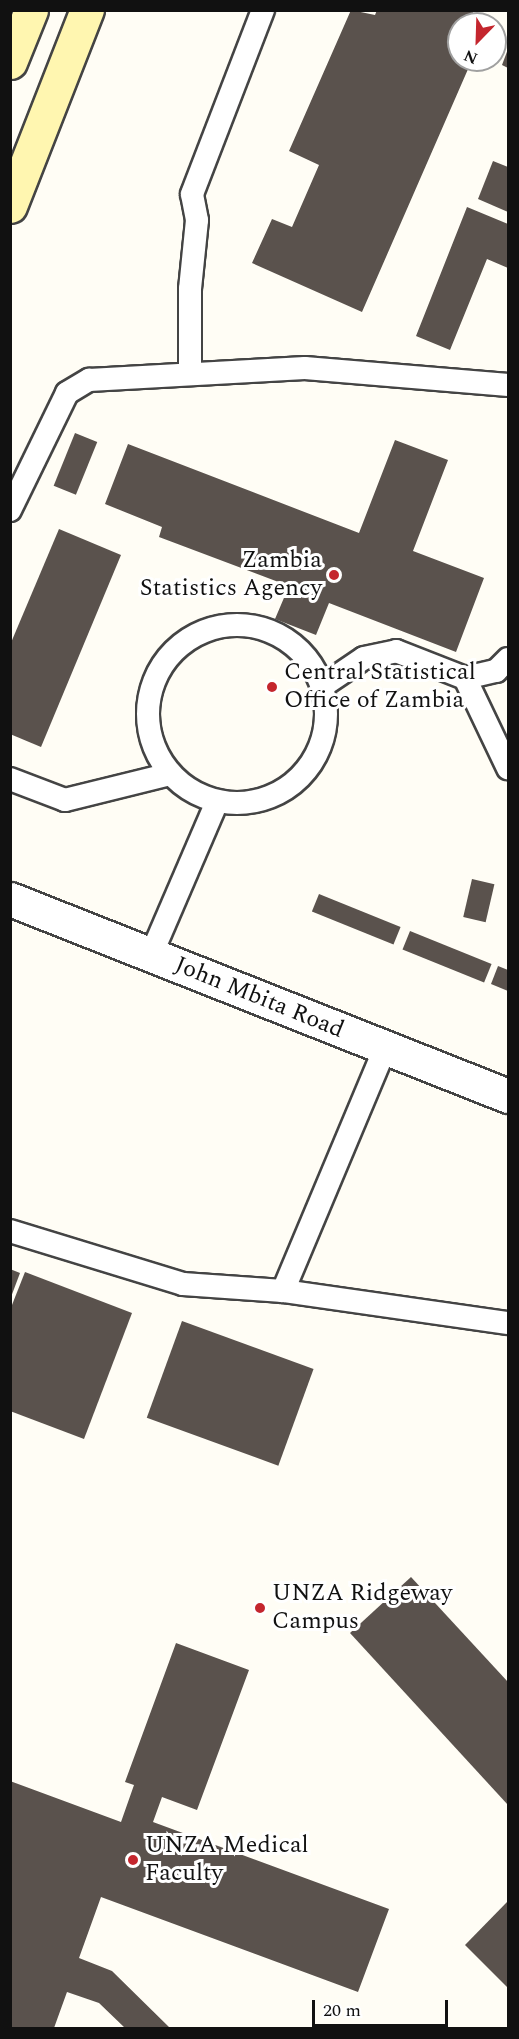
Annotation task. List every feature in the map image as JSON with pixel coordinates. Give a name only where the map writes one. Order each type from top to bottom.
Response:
[{"type":"main road","points":[[10,62],[32,10]]},
{"type":"main road","points":[[10,206],[87,10]]},
{"type":"street","name":"John Mbita Road","points":[[10,899],[508,1096]]},
{"type":"lane","points":[[190,372],[190,289],[197,220],[192,194],[263,10]]},
{"type":"lane","points":[[10,510],[67,393],[89,380],[190,372],[305,368],[508,385]]},
{"type":"lane","points":[[222,625],[263,629],[283,636],[307,657],[324,685],[325,723],[313,760],[287,789],[253,805],[216,804],[191,792],[170,774],[151,747],[147,717],[158,676],[168,657],[192,636],[222,625]]},
{"type":"lane","points":[[324,685],[364,658],[396,651],[465,678],[496,671],[508,659]]},
{"type":"lane","points":[[465,678],[508,768]]},
{"type":"lane","points":[[10,779],[65,800],[170,774]]},
{"type":"lane","points":[[151,955],[216,804]]},
{"type":"lane","points":[[283,1291],[385,1048]]},
{"type":"lane","points":[[10,1231],[183,1284],[283,1291],[508,1323]]},
{"type":"building","points":[[351,10],[375,15],[377,10],[474,10],[473,12],[447,12],[447,72],[467,72],[362,312],[252,263],[272,219],[292,227],[319,165],[289,151]]},
{"type":"building","points":[[493,161],[508,167],[508,212],[478,199]]},
{"type":"building","points":[[467,207],[508,224],[508,268],[487,259],[450,350],[416,336]]},
{"type":"building","points":[[75,433],[97,442],[76,495],[54,486]]},
{"type":"building","points":[[395,440],[448,460],[413,551],[484,578],[456,652],[329,603],[316,635],[275,619],[289,586],[159,537],[162,527],[105,504],[128,444],[359,533]]},
{"type":"building","points":[[59,529],[121,555],[41,747],[10,734],[10,645]]},
{"type":"building","points":[[472,879],[494,884],[486,922],[463,917]]},
{"type":"building","points":[[319,894],[401,927],[393,945],[312,912]]},
{"type":"building","points":[[410,931],[492,964],[484,983],[403,950]]},
{"type":"building","points":[[498,966],[508,970],[508,991],[491,984]]},
{"type":"building","points":[[10,1269],[20,1273],[11,1297],[10,1297]]},
{"type":"building","points":[[25,1272],[132,1313],[84,1439],[10,1411],[10,1310]]},
{"type":"building","points":[[182,1321],[314,1369],[278,1466],[147,1418]]},
{"type":"building","points":[[411,1577],[508,1682],[508,1805],[350,1633]]},
{"type":"building","name":"UNZA Medical Faculty","points":[[176,1643],[249,1670],[197,1810],[162,1797],[153,1822],[389,1909],[358,1992],[101,1897],[79,1958],[112,1971],[170,2028],[125,2028],[99,2003],[67,1992],[54,2028],[10,2028],[10,1781],[121,1822],[134,1785],[125,1782]]},
{"type":"building","points":[[508,1901],[508,1988],[465,1945]]},
{"type":"place","name":"Zambia Statistics Agency","points":[[334,575]]},
{"type":"place","name":"Central Statistical Office of Zambia","points":[[272,687]]},
{"type":"place","name":"UNZA Ridgeway Campus","points":[[260,1608]]},
{"type":"place","name":"UNZA Medical Faculty","points":[[133,1860]]}]
